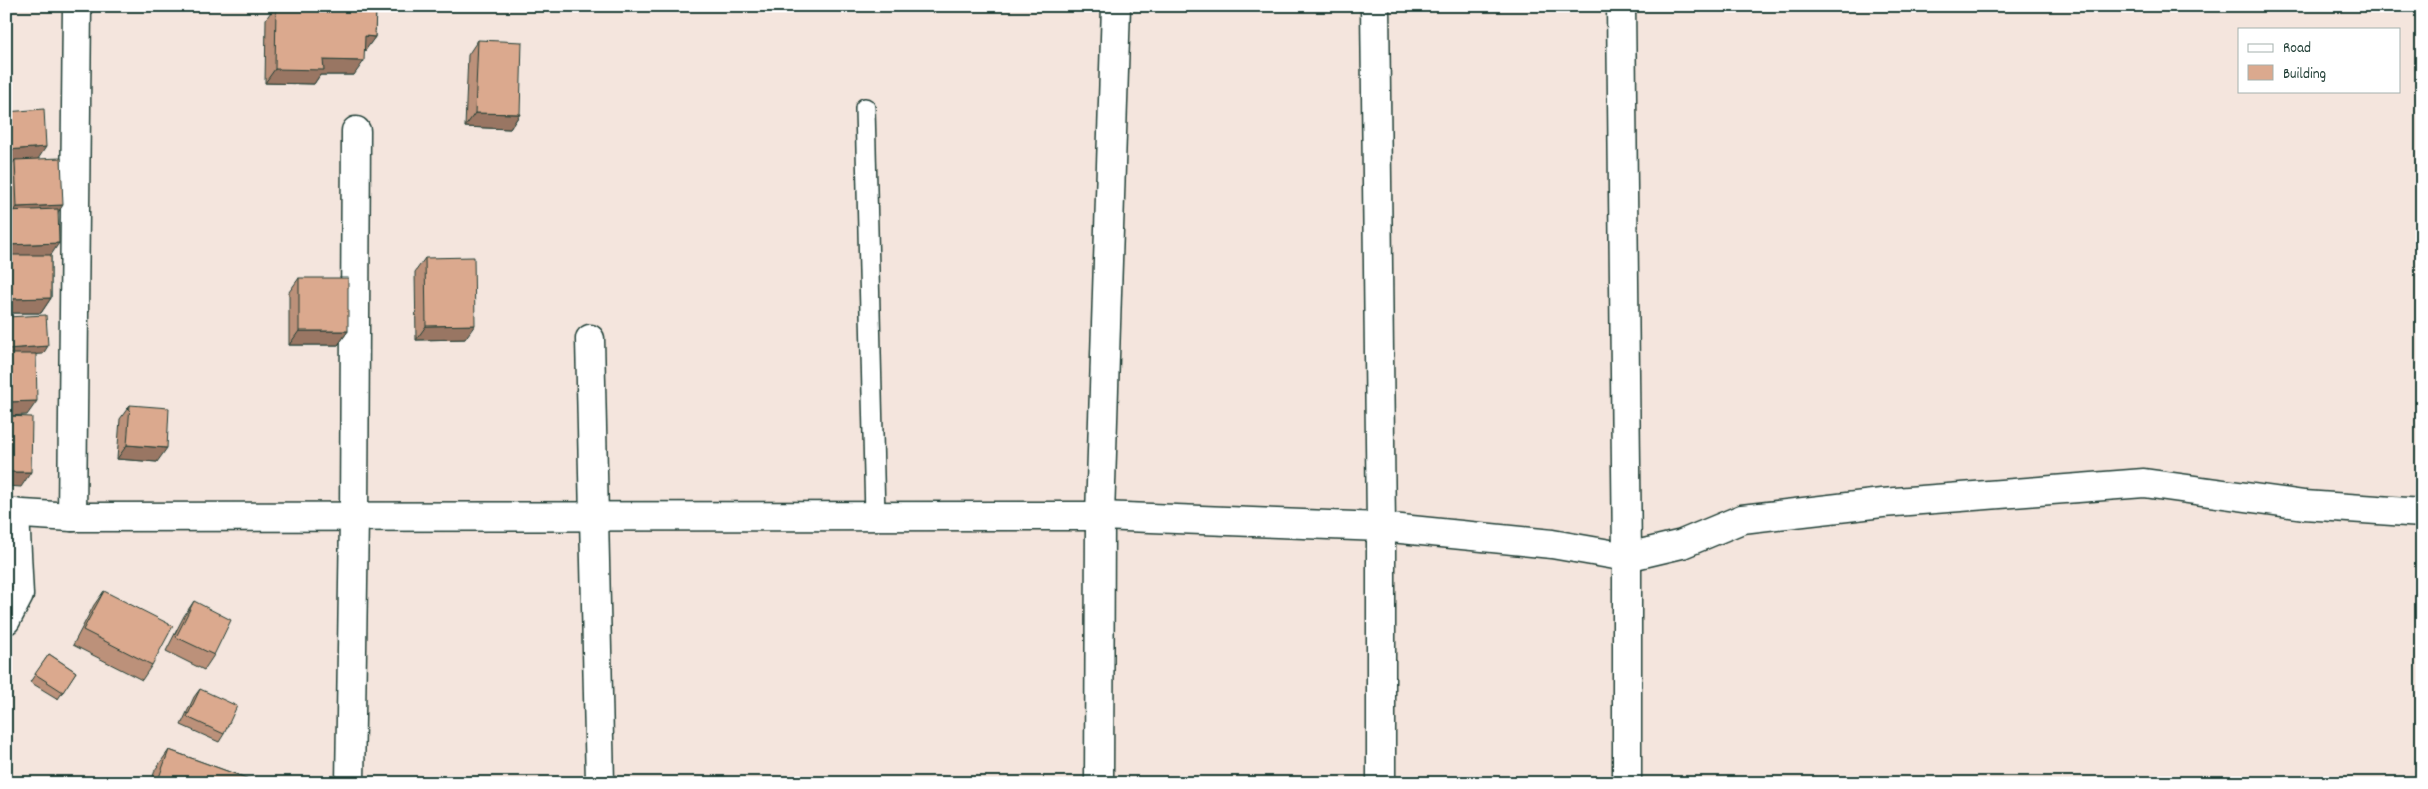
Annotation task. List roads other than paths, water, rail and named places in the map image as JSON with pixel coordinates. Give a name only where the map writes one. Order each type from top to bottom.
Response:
[{"type":"street","points":[[72,517],[77,6]]},
{"type":"street","points":[[1099,783],[1100,516],[1116,6]]},
{"type":"street","points":[[1375,6],[1381,527],[1381,783]]},
{"type":"street","points":[[1621,6],[1627,557],[1627,783]]},
{"type":"street","points":[[350,783],[354,517],[356,131]]},
{"type":"street","points":[[590,339],[600,783]]},
{"type":"street","points":[[6,620],[19,595],[11,513],[72,517],[1100,516],[1381,527],[1552,544],[1627,557],[1682,544],[1742,519],[1882,503],[2144,483],[2304,504],[2422,513]]},
{"type":"lane","points":[[865,108],[875,516]]}]
